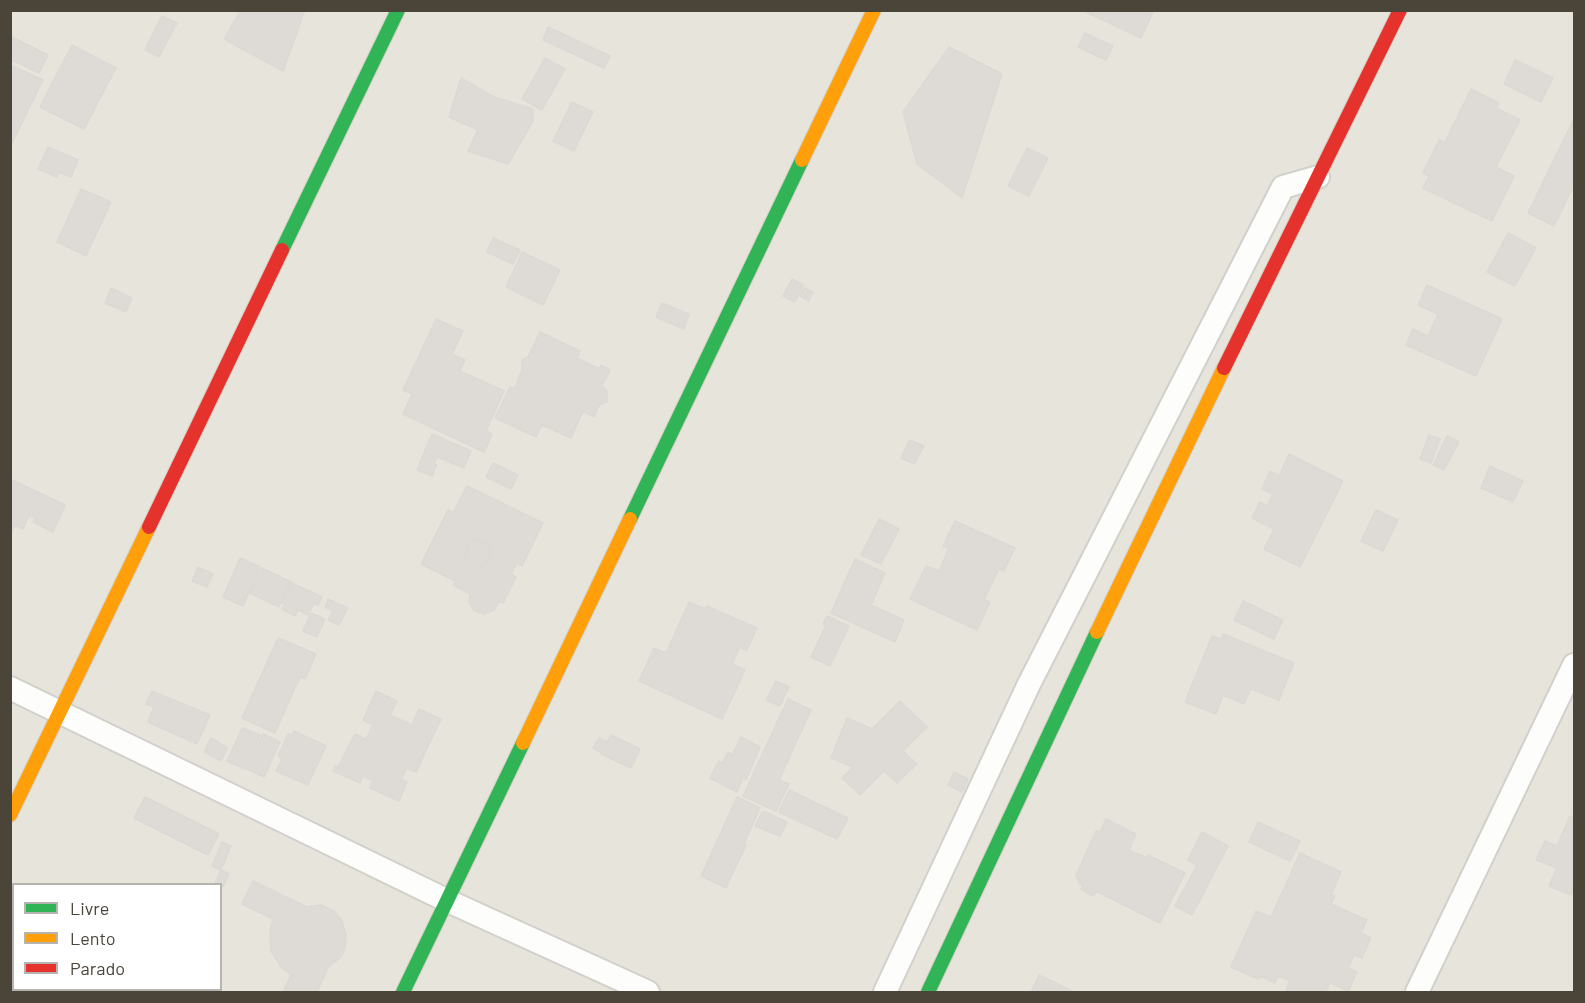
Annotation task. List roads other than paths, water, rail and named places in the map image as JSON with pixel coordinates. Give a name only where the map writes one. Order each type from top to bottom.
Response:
[{"type":"street","points":[[10,815],[398,10]]},
{"type":"street","points":[[403,993],[874,10]]},
{"type":"street","points":[[928,993],[1062,705],[1308,194],[1400,10]]},
{"type":"street","points":[[885,993],[1029,684],[1283,187],[1318,177]]},
{"type":"street","points":[[1417,993],[1575,665]]},
{"type":"street","points":[[1029,684],[1062,705]]},
{"type":"street","points":[[10,688],[448,900],[648,993]]}]
